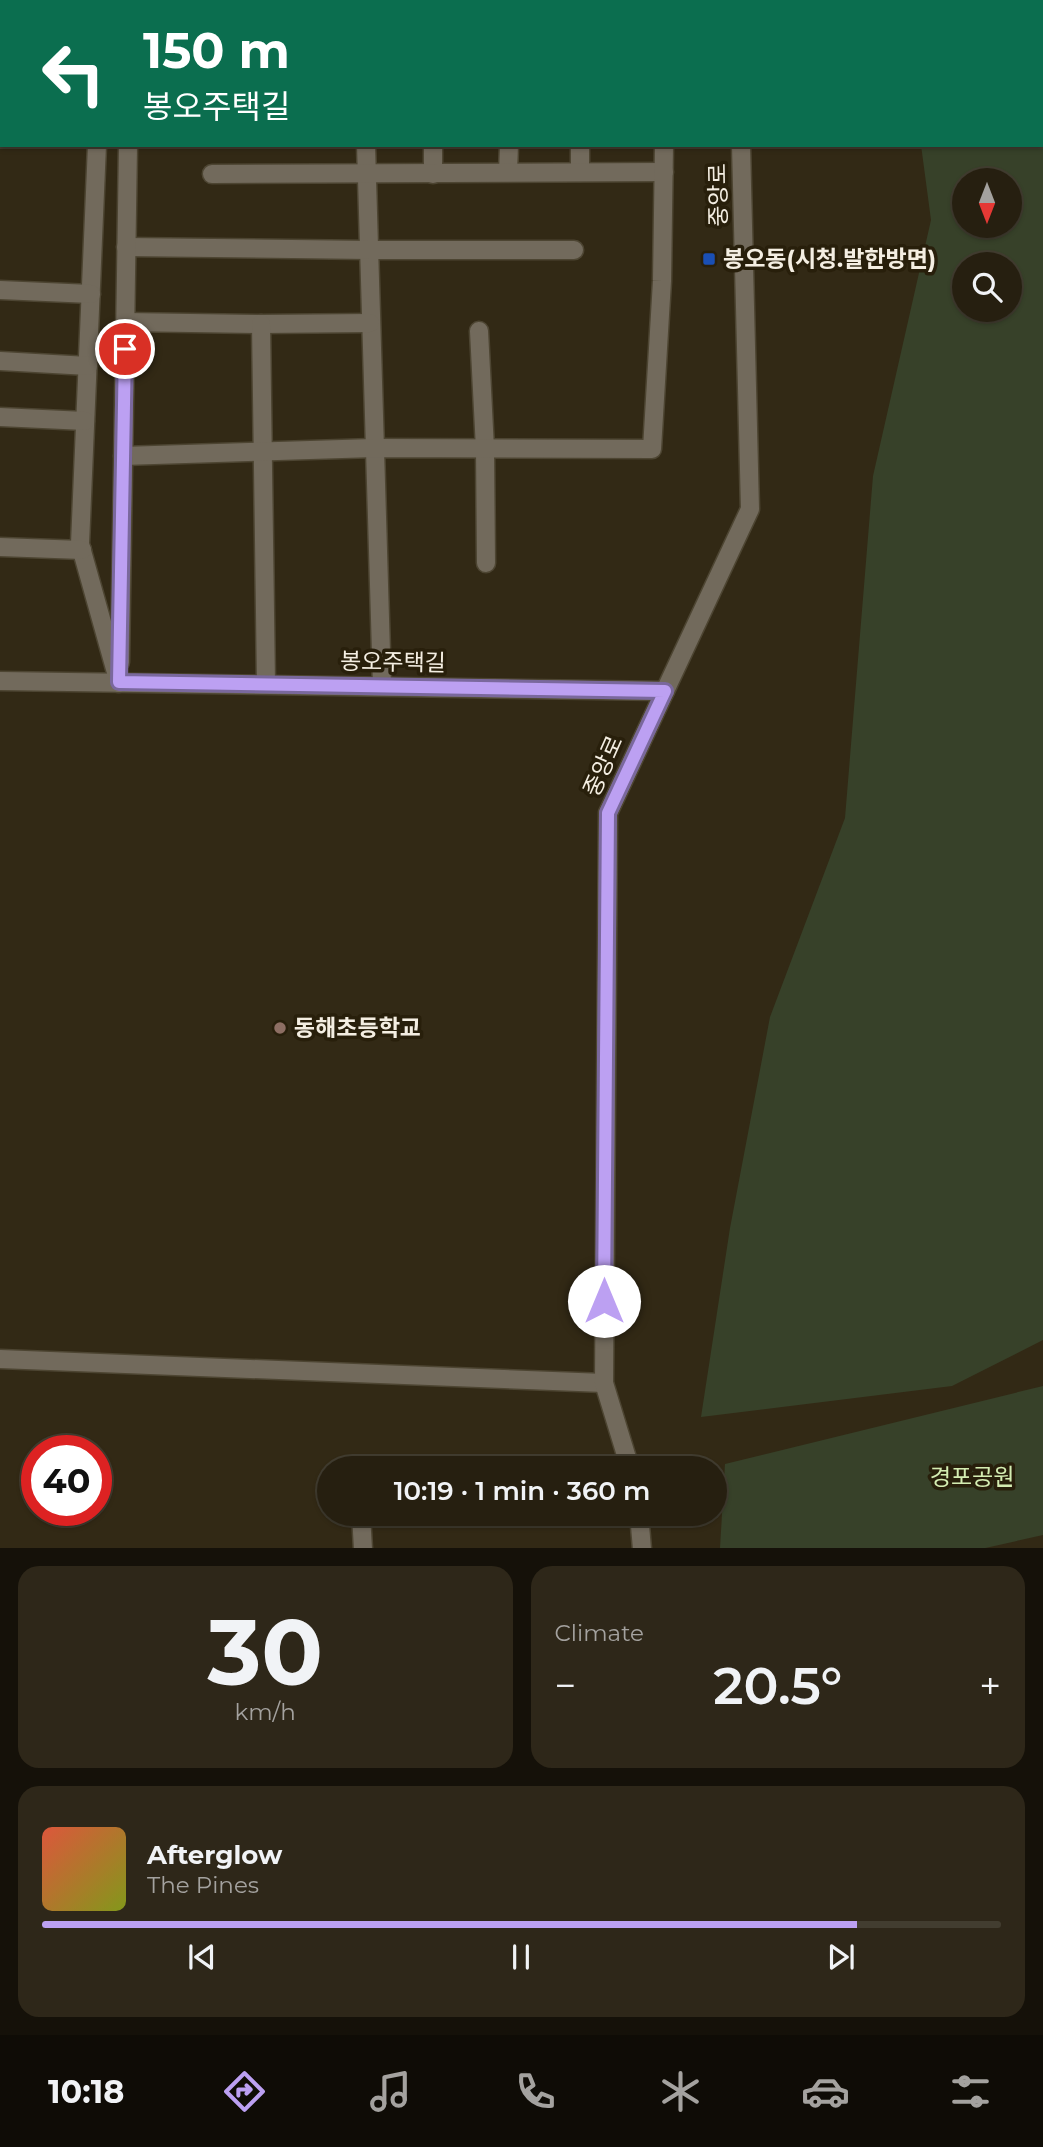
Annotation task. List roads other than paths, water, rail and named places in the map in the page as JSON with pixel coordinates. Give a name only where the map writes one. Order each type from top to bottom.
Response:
[{"type":"street","points":[[97,147],[80,544],[119,682]]},
{"type":"street","points":[[119,682],[128,147]]},
{"type":"street","points":[[366,147],[382,686]]},
{"type":"street","points":[[433,147],[433,174]]},
{"type":"street","points":[[508,172],[509,147]]},
{"type":"street","points":[[580,147],[580,172]]},
{"type":"street","points":[[123,456],[263,450],[652,449],[662,281],[664,147]]},
{"type":"street","name":"중앙로","points":[[626,1456],[604,1383],[608,813],[750,509],[741,147]]},
{"type":"street","points":[[212,174],[664,172]]},
{"type":"street","points":[[126,247],[574,250]]},
{"type":"street","points":[[0,290],[90,294]]},
{"type":"street","points":[[125,322],[370,323]]},
{"type":"street","points":[[261,324],[265,684]]},
{"type":"street","points":[[479,331],[485,449],[486,563]]},
{"type":"street","points":[[0,361],[88,366]]},
{"type":"street","points":[[0,417],[85,421]]},
{"type":"street","points":[[0,548],[82,550]]},
{"type":"street","name":"봉오주택길","points":[[0,681],[665,691]]},
{"type":"street","points":[[0,1359],[604,1383]]},
{"type":"street","points":[[361,1526],[363,1548]]},
{"type":"street","points":[[640,1526],[642,1548]]},
{"type":"place","name":"봉오동(시청.발한방면)","points":[[709,259]]},
{"type":"place","name":"동해초등학교","points":[[280,1028]]},
{"type":"park label","name":"경포공원","points":[[972,1477]]}]
